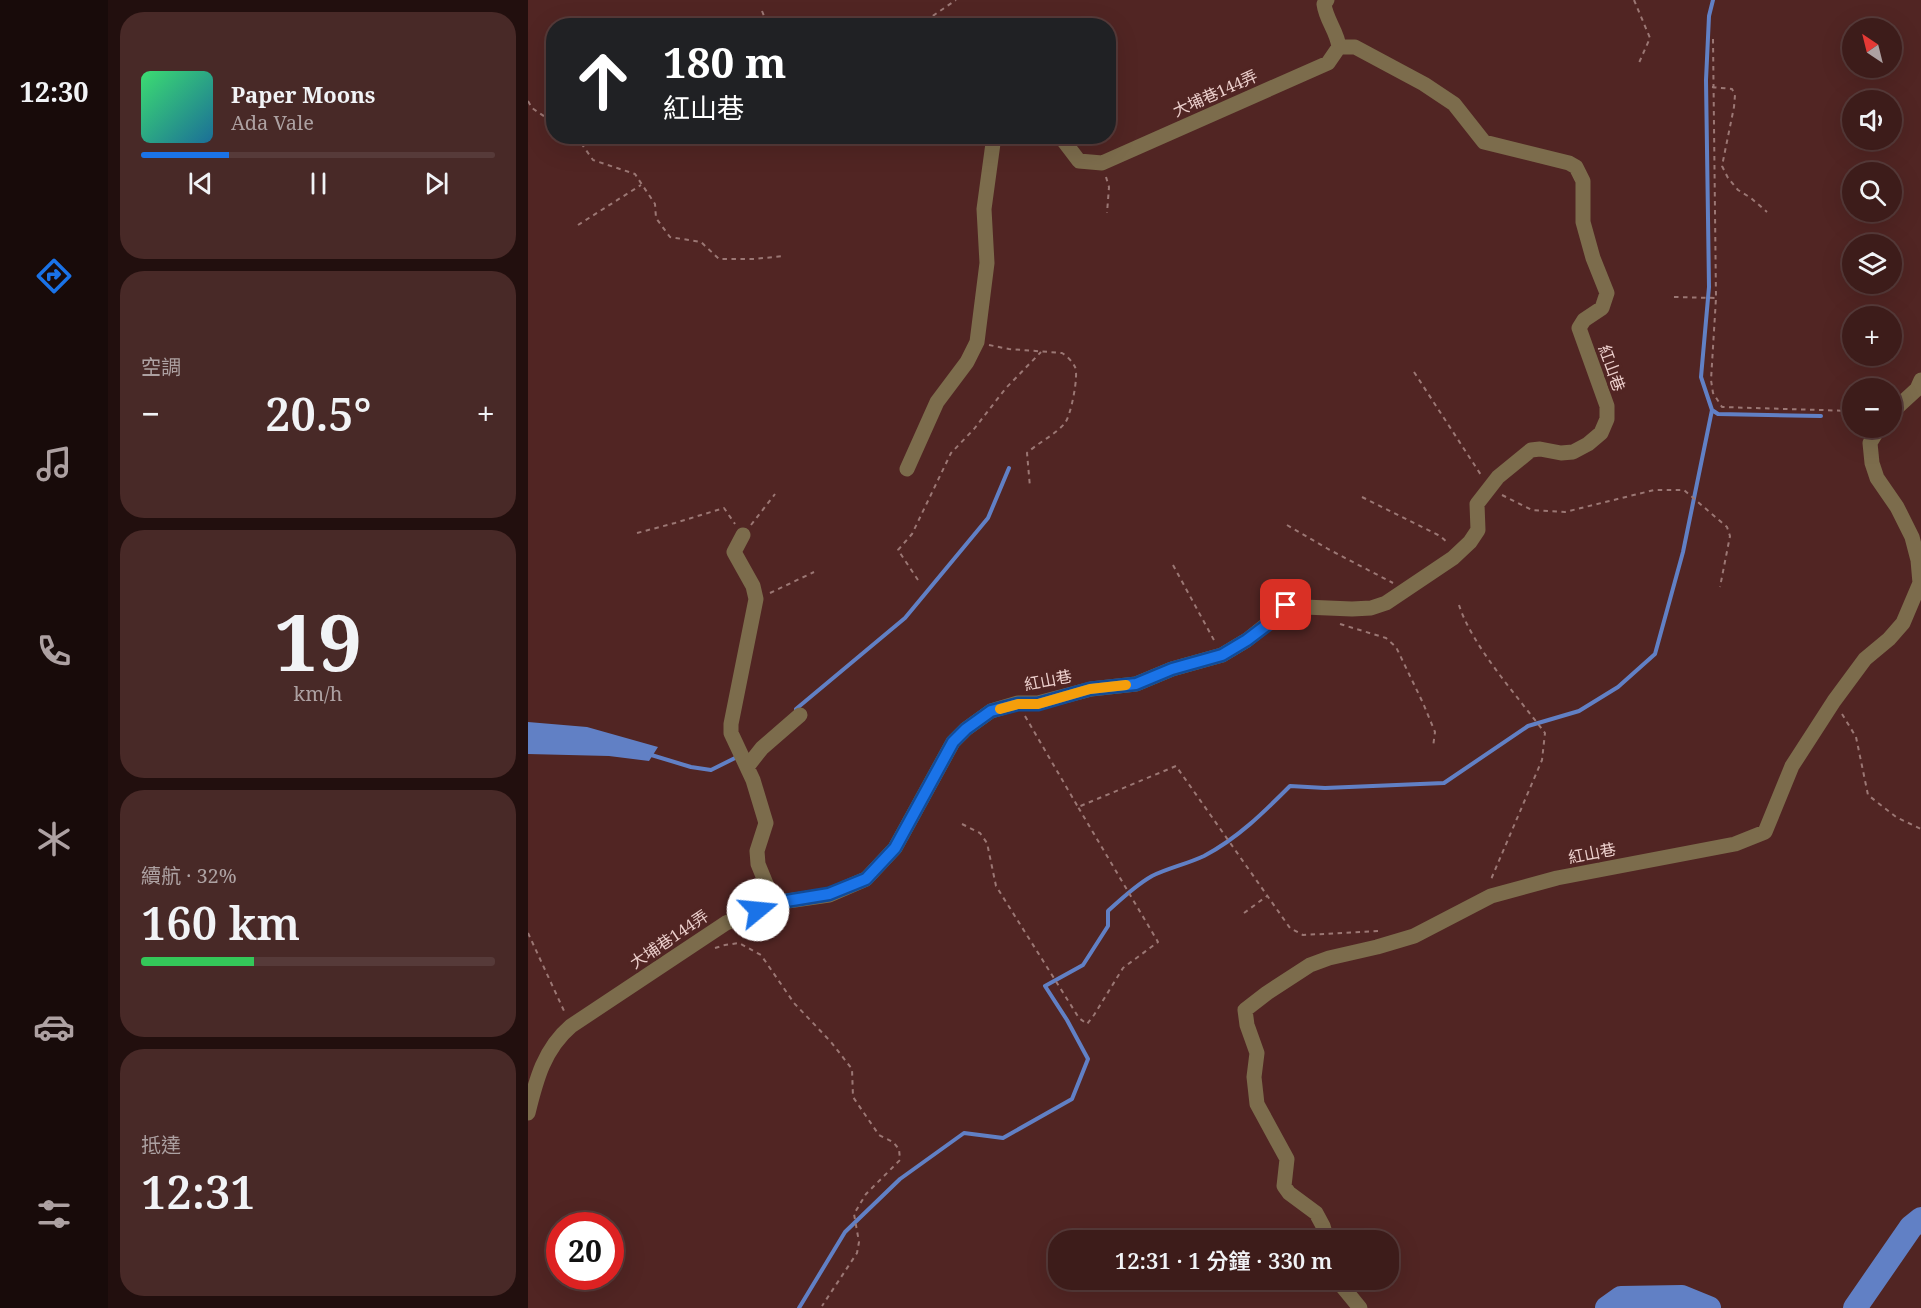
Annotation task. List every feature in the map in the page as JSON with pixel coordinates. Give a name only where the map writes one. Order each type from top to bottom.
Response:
[{"type":"street","points":[[1327,0],[1324,4],[1325,13],[1337,35],[1339,47]]},
{"type":"street","name":"大埔巷144弄","points":[[1102,163],[1328,63],[1339,47]]},
{"type":"street","name":"紅山巷","points":[[1018,704],[1038,704],[1090,689],[1136,684],[1172,669],[1222,655],[1268,624],[1280,606],[1352,609],[1371,608],[1386,603],[1459,553],[1470,542],[1478,530],[1477,504],[1498,477],[1531,450],[1573,452],[1588,444],[1601,433],[1607,418],[1607,406],[1579,328],[1584,320],[1602,308],[1607,293],[1582,222],[1583,181],[1576,167],[1569,163],[1484,142],[1454,104],[1424,84],[1355,47],[1339,47]]},
{"type":"street","points":[[907,469],[937,402],[967,362],[977,342],[987,263],[984,209],[993,144]]},
{"type":"street","points":[[1066,144],[1079,161],[1102,163]]},
{"type":"street","points":[[1902,402],[1917,389],[1921,380]]},
{"type":"street","name":"紅山巷","points":[[1324,1230],[1316,1213],[1288,1193],[1284,1186],[1287,1159],[1257,1104],[1254,1077],[1257,1053],[1247,1025],[1245,1010],[1310,965],[1414,936],[1491,896],[1557,878],[1735,844],[1765,832],[1792,765],[1865,659],[1889,639],[1903,623],[1920,583],[1918,560],[1912,537],[1897,507],[1877,478],[1872,463],[1870,443],[1873,438]]},
{"type":"street","points":[[743,535],[734,552],[753,586],[756,599],[731,733],[753,780],[766,823],[757,851],[758,864],[774,903]]},
{"type":"street","name":"大埔巷144弄","points":[[528,1113],[537,1075],[558,1037],[571,1026],[726,923],[774,903],[829,894],[866,879],[895,848],[953,742],[966,729],[991,711],[1018,704]]},
{"type":"street","points":[[747,767],[762,748],[800,715]]},
{"type":"street","points":[[1345,1290],[1360,1308]]},
{"type":"path","points":[[930,18],[956,0]]},
{"type":"path","points":[[1634,0],[1650,38],[1638,65]]},
{"type":"path","points":[[762,11],[765,18]]},
{"type":"path","points":[[1713,39],[1716,298],[1711,380],[1713,393],[1722,407],[1842,411]]},
{"type":"path","points":[[1712,87],[1732,88],[1735,95],[1722,166],[1738,190],[1767,212]]},
{"type":"path","points":[[528,101],[532,108],[546,118]]},
{"type":"path","points":[[582,144],[593,160],[635,174],[656,204],[656,218],[670,237],[701,242],[720,258],[754,259],[784,255]]},
{"type":"path","points":[[1102,163],[1109,187],[1107,213]]},
{"type":"path","points":[[578,225],[642,184]]},
{"type":"path","points":[[1674,297],[1716,298]]},
{"type":"path","points":[[977,342],[1009,349],[1062,353],[1076,368],[1076,380],[1068,418],[1063,426],[1027,453],[1030,487]]},
{"type":"path","points":[[918,580],[898,549],[912,534],[951,453],[974,429],[1006,388],[1041,352]]},
{"type":"path","points":[[1414,372],[1489,488],[1532,510],[1564,512],[1654,490],[1684,490],[1727,527],[1730,536],[1720,587]]},
{"type":"path","points":[[638,533],[724,508],[743,535],[775,494]]},
{"type":"path","points":[[1362,497],[1440,536],[1459,553]]},
{"type":"path","points":[[1287,525],[1328,549],[1390,580],[1404,592]]},
{"type":"path","points":[[1173,565],[1222,655]]},
{"type":"path","points":[[756,599],[814,572]]},
{"type":"path","points":[[1459,605],[1465,622],[1545,733],[1542,760],[1491,877],[1491,896]]},
{"type":"path","points":[[1324,607],[1341,625],[1386,638],[1396,647],[1424,703],[1435,732],[1433,747]]},
{"type":"path","points":[[1834,701],[1856,737],[1868,795],[1896,817],[1921,829]]},
{"type":"path","points":[[962,824],[980,833],[987,843],[996,886],[1078,1018],[1087,1024],[1123,968],[1158,942],[1018,704]]},
{"type":"path","points":[[1078,807],[1176,766],[1290,928],[1303,935],[1379,930]]},
{"type":"path","points":[[1244,913],[1267,896]]},
{"type":"path","points":[[528,933],[571,1026]]},
{"type":"path","points":[[714,948],[739,944],[761,955],[794,1003],[831,1042],[852,1069],[853,1097],[879,1135],[893,1142],[899,1149],[900,1160],[866,1194],[854,1214],[859,1242],[857,1253],[822,1306]]},
{"type":"water","points":[[528,722],[587,727],[658,747],[649,761],[609,756],[528,754]]},
{"type":"waterway","points":[[799,1308],[845,1232],[900,1179],[964,1133],[1003,1138],[1072,1099],[1088,1059],[1045,986],[1083,965],[1108,926],[1108,911],[1134,888],[1152,876],[1198,859],[1216,849],[1250,824],[1290,786],[1325,788],[1444,783],[1528,726],[1579,711],[1618,687],[1655,654],[1683,552],[1712,410],[1701,377],[1709,287],[1706,80],[1709,16],[1713,0]]},
{"type":"waterway","points":[[1712,410],[1718,414],[1821,416]]},
{"type":"waterway","points":[[796,709],[905,618],[988,518],[1009,468]]},
{"type":"waterway","points":[[648,754],[691,767],[711,770],[737,757]]},
{"type":"waterway","points":[[1855,1308],[1911,1227],[1921,1219]]},
{"type":"waterway","points":[[1607,1308],[1621,1298],[1682,1297],[1709,1308]]},
{"type":"slow traffic","points":[[1000,709],[1018,704],[1038,704],[1090,689],[1126,685]]},
{"type":"route","points":[[758,910],[774,903],[829,894],[866,879],[895,848],[953,742],[966,729],[991,711],[1018,704],[1038,704],[1090,689],[1136,684],[1172,669],[1222,655],[1268,624],[1280,606],[1286,605]]}]
